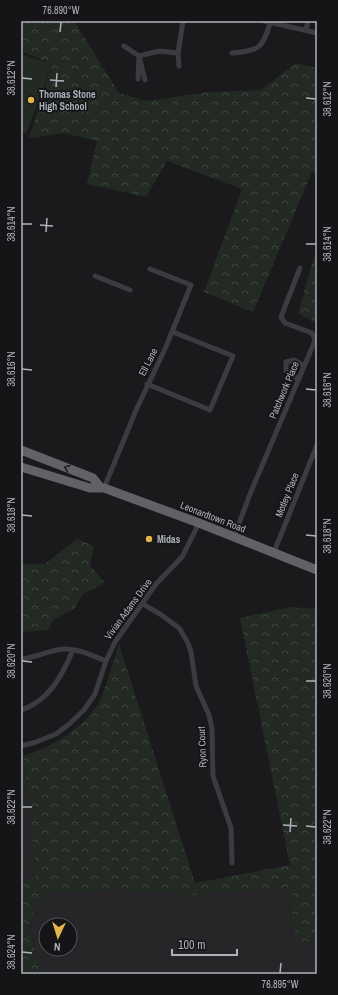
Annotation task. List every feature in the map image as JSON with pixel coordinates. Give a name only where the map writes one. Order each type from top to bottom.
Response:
[{"type":"highway","name":"Leonardtown Road","points":[[21,450],[93,478],[102,488]]},
{"type":"highway","name":"Leonardtown Road","points":[[21,467],[90,488],[102,488],[199,523],[317,570]]},
{"type":"street","points":[[178,66],[178,53],[183,21]]},
{"type":"street","points":[[264,21],[317,32]]},
{"type":"street","points":[[306,30],[308,21]]},
{"type":"street","points":[[232,53],[251,50],[260,46],[266,39],[270,23]]},
{"type":"street","points":[[124,46],[139,56],[145,80]]},
{"type":"street","points":[[139,56],[159,51],[178,53]]},
{"type":"street","points":[[138,79],[139,56]]},
{"type":"street","name":"Patchwork Place","points":[[234,537],[250,494],[314,343],[314,336],[312,334],[285,323],[281,317],[300,268]]},
{"type":"street","name":"Ell Lane","points":[[102,488],[191,286],[150,269]]},
{"type":"street","points":[[95,276],[130,290]]},
{"type":"street","points":[[147,384],[210,410],[233,356],[172,332]]},
{"type":"street","points":[[298,379],[286,371],[286,362],[294,360],[304,366]]},
{"type":"street","name":"Motley Place","points":[[274,552],[317,445]]},
{"type":"street","name":"Vivian Adams Drive","points":[[21,746],[56,734],[79,714],[95,694],[106,661],[115,642],[156,584],[182,557],[199,523]]},
{"type":"street","name":"Ryon Court","points":[[143,604],[160,614],[178,628],[188,643],[191,652],[196,686],[209,715],[212,729],[213,776],[231,828],[232,863]]},
{"type":"street","points":[[21,659],[35,658],[64,649],[73,650],[106,661]]},
{"type":"street","points":[[21,710],[30,707],[42,699],[52,689],[65,669],[73,650]]},
{"type":"shaded area","points":[[21,749],[24,756],[36,877],[21,883]]},
{"type":"shaded area","points":[[294,887],[293,922],[300,944],[317,939],[317,974],[40,974],[30,928],[35,902],[55,892],[122,890],[191,895]]},
{"type":"green space","points":[[21,21],[74,21],[119,93],[146,101],[210,92],[261,90],[296,63],[317,68],[317,173],[312,172],[253,312],[204,292],[242,189],[167,161],[146,197],[87,184],[97,141],[64,133],[29,138],[52,64],[21,51]]},
{"type":"green space","name":"Thomas Stone High School","points":[[21,54],[52,64],[27,132],[24,133],[21,132]]},
{"type":"green space","points":[[317,247],[317,324],[298,313]]},
{"type":"green space","points":[[77,539],[94,546],[90,565],[105,583],[83,594],[75,608],[53,620],[48,630],[21,632],[21,564],[45,564]]},
{"type":"green space","points":[[290,607],[317,609],[317,939],[300,944],[292,922],[293,887],[191,895],[122,890],[55,892],[35,902],[30,928],[40,974],[21,974],[21,883],[36,877],[24,756],[45,748],[64,737],[89,716],[96,707],[102,695],[119,644],[195,883],[290,865],[240,618]]},
{"type":"green space","points":[[21,842],[26,869],[21,871]]},
{"type":"place","name":"Thomas Stone High School","points":[[31,100]]},
{"type":"place","name":"Midas","points":[[149,539]]}]
